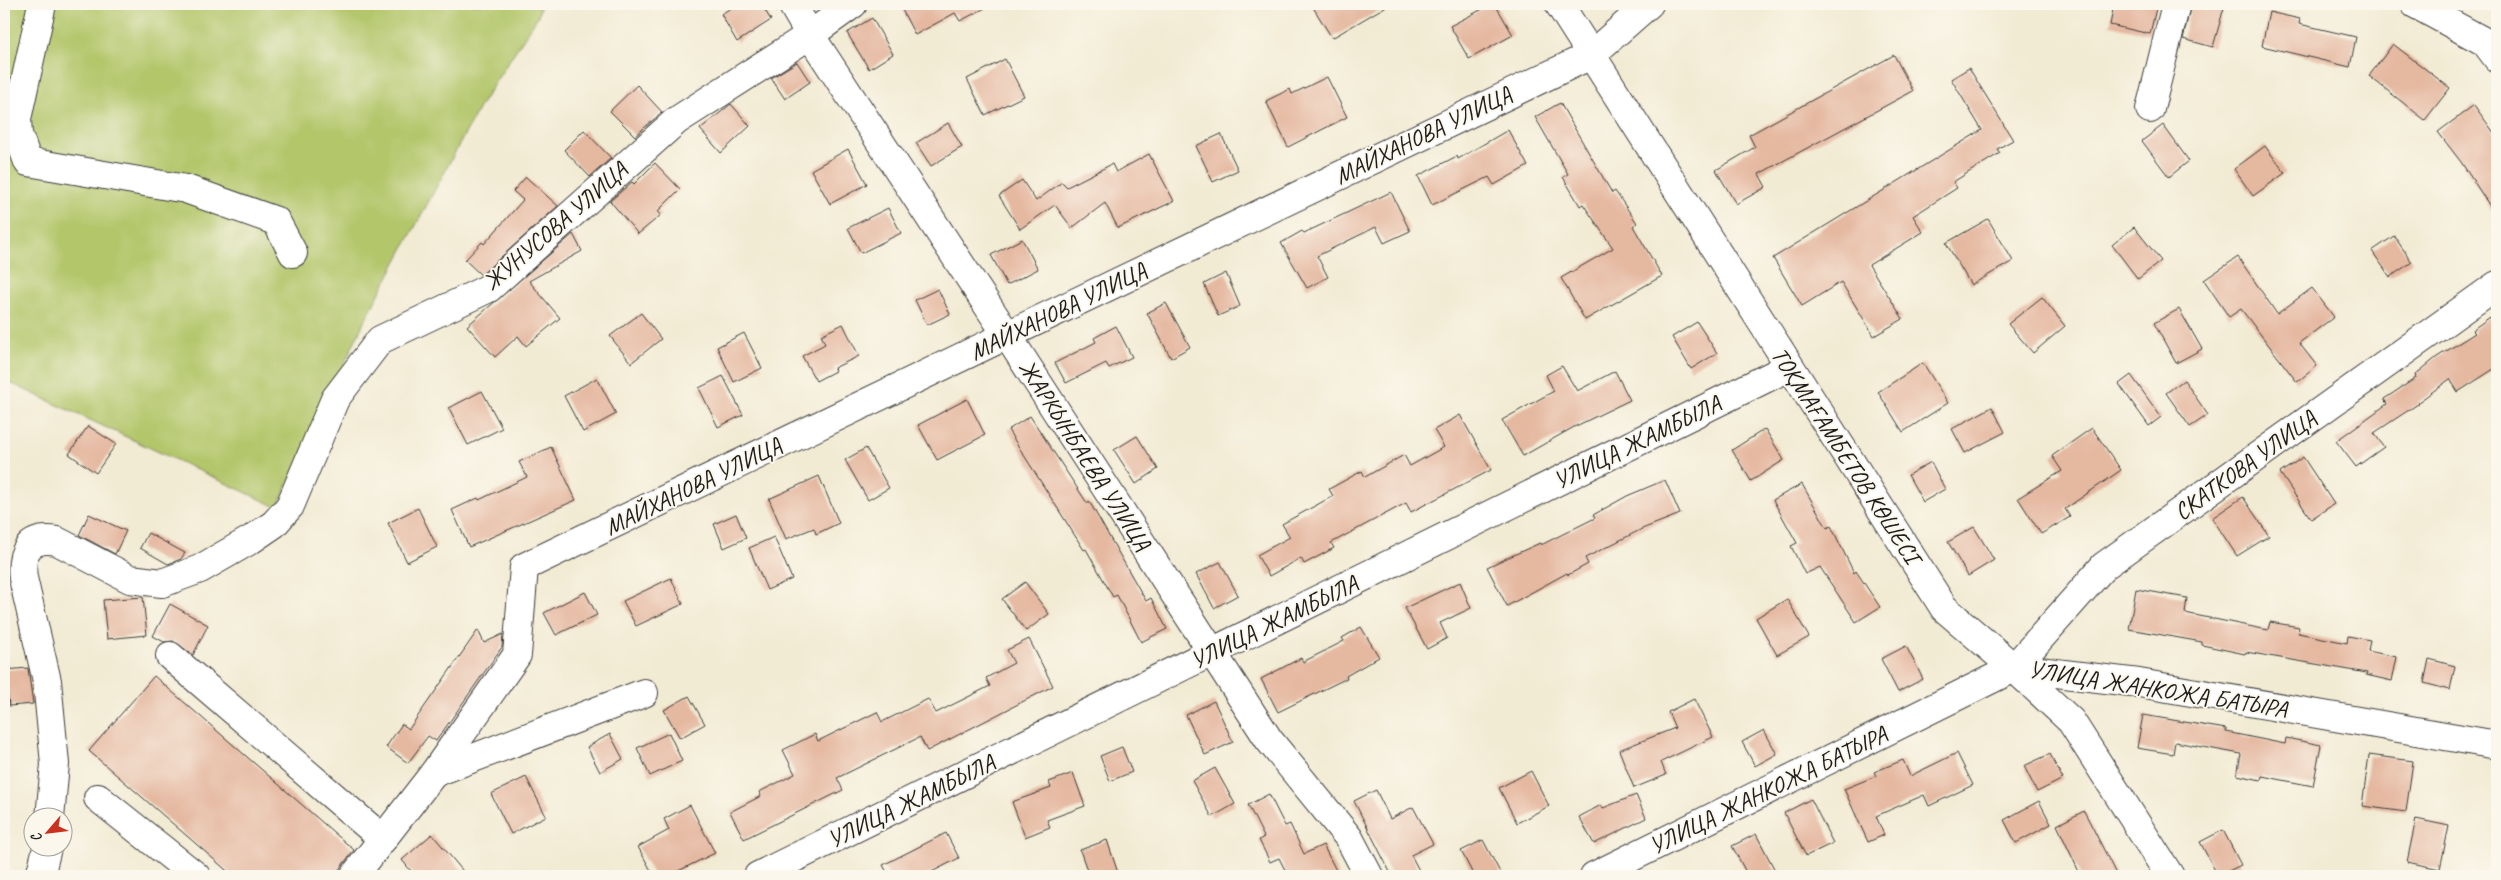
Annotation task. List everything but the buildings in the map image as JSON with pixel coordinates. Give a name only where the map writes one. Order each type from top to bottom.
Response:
[{"type":"street","points":[[42,4],[17,119],[18,134],[28,162],[186,188],[276,221],[293,253]]},
{"type":"street","name":"ЖАРКЫНБАЕВА УЛИЦА","points":[[792,4],[810,35],[1269,740],[1349,838],[1369,876]]},
{"type":"street","name":"ЖУНУСОВА УЛИЦА","points":[[51,808],[55,764],[47,680],[23,578],[21,563],[25,550],[35,542],[46,539],[57,541],[130,579],[162,583],[200,569],[252,539],[274,524],[290,506],[335,399],[380,340],[489,288],[676,121],[810,35],[853,4]]},
{"type":"street","name":"ТОҚМАҒАМБЕТОВ КӨШЕСІ","points":[[1559,4],[1944,608],[2014,668],[2071,721],[2170,876]]},
{"type":"street","name":"МАЙХАНОВА УЛИЦА","points":[[434,773],[517,655],[524,567],[1591,55],[1649,4]]},
{"type":"street","points":[[2150,108],[2176,4]]},
{"type":"street","points":[[2415,4],[2493,44]]},
{"type":"street","name":"СКАТКОВА УЛИЦА","points":[[2014,668],[2104,566],[2497,285]]},
{"type":"street","name":"УЛИЦА ЖАМБЫЛА","points":[[758,876],[1789,367]]},
{"type":"street","points":[[170,656],[383,838]]},
{"type":"street","name":"УЛИЦА ЖАНКОЖА БАТЫРА","points":[[1594,876],[2014,668],[2139,683],[2497,745]]},
{"type":"street","points":[[354,876],[434,773],[644,693]]},
{"type":"street","points":[[98,798],[196,876]]},
{"type":"street","points":[[40,876],[44,858]]},
{"type":"green space","points":[[4,4],[541,4],[538,16],[481,104],[364,322],[277,507],[4,380]]}]
